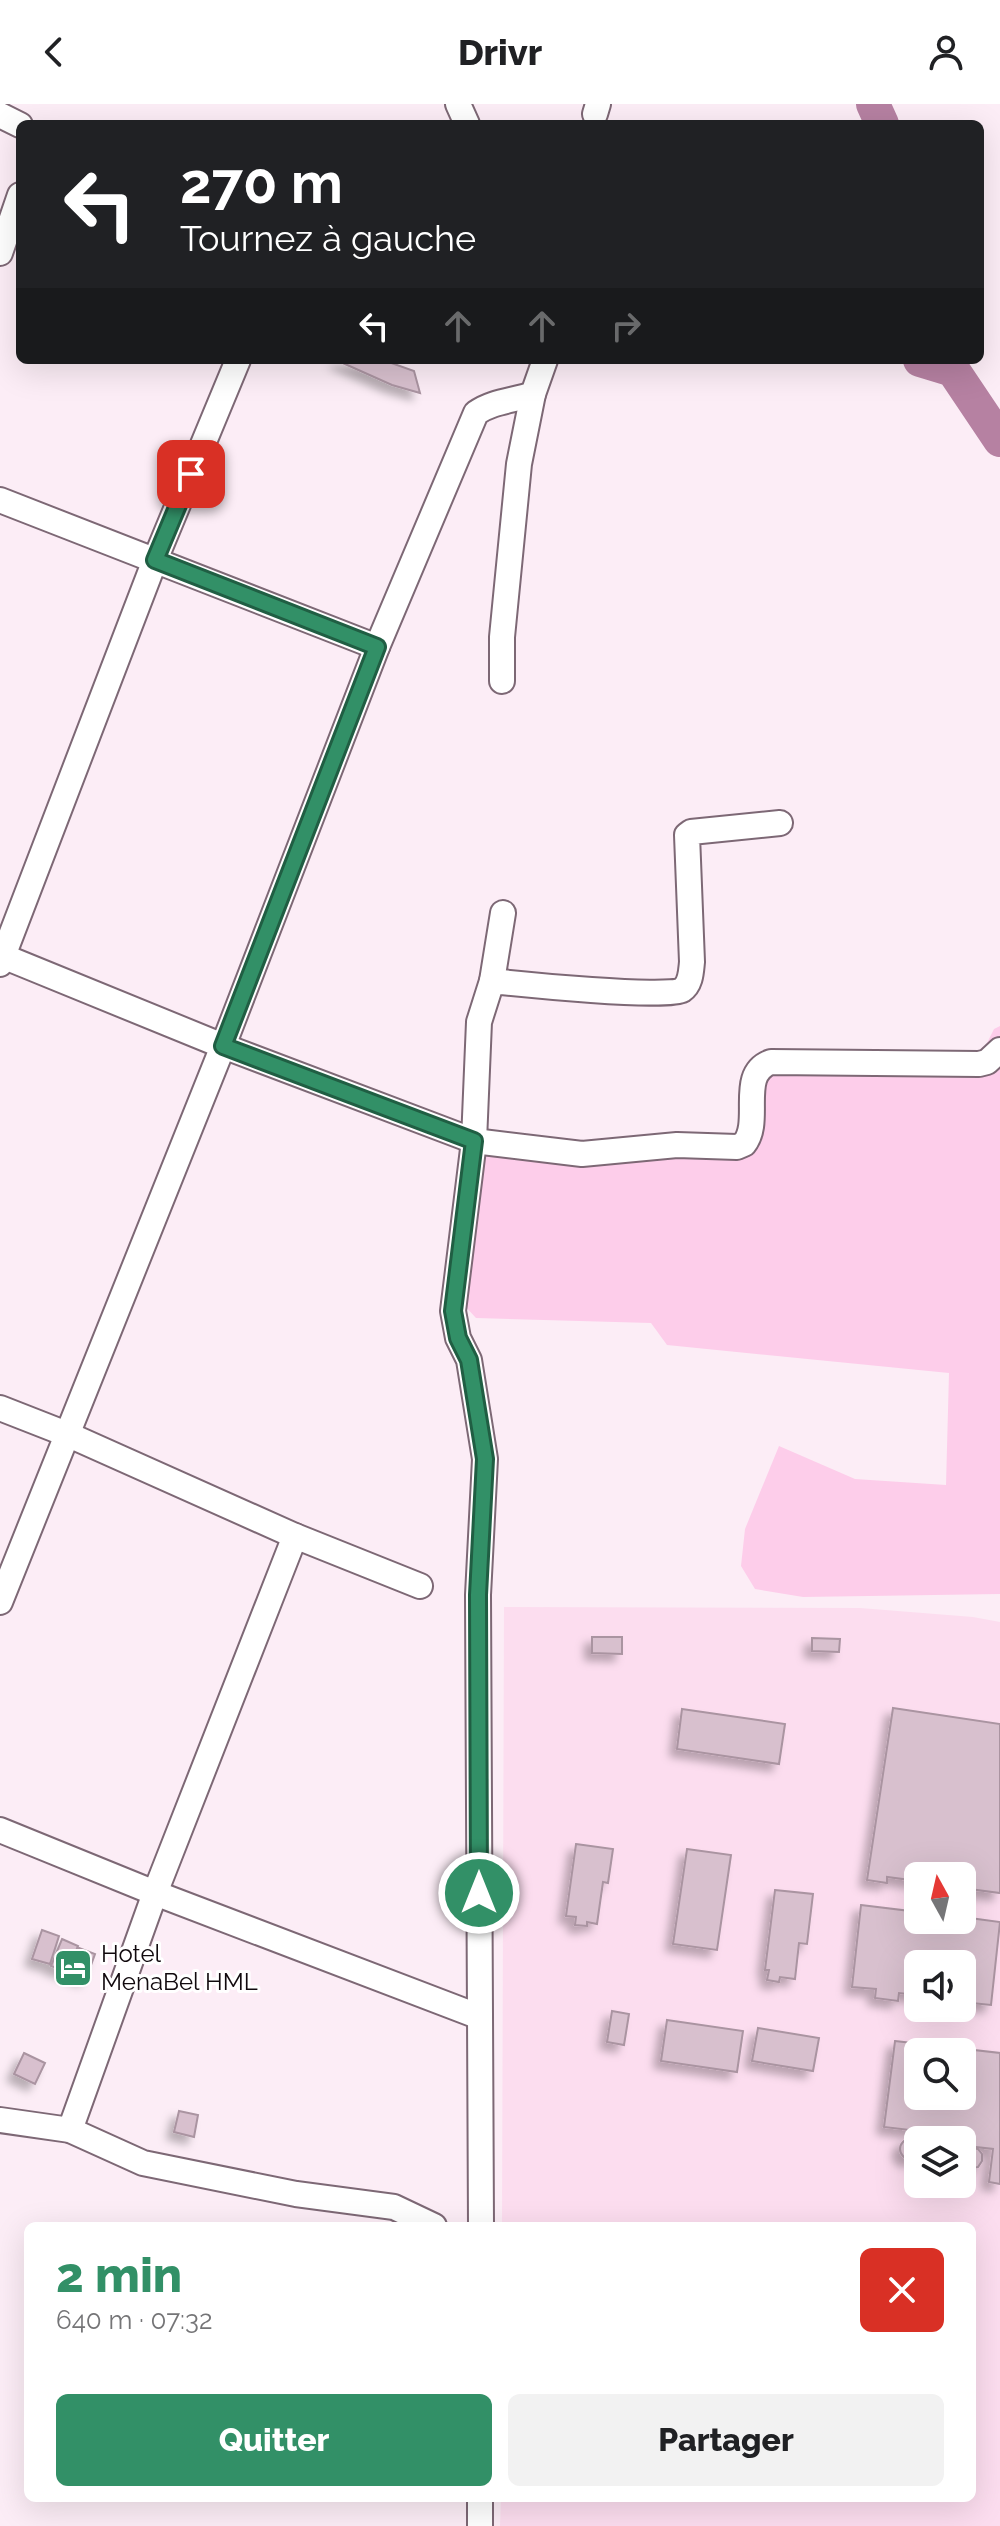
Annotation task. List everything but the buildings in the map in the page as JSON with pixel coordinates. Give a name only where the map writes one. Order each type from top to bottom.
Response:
[{"type":"street","points":[[0,253],[16,207]]},
{"type":"street","points":[[236,364],[155,560],[1,959],[474,1141],[582,1154],[677,1145],[737,1147],[748,1140],[754,1077],[771,1062],[979,1064],[987,1062],[1000,1050]]},
{"type":"street","points":[[502,681],[502,637],[519,464],[533,394],[544,364]]},
{"type":"street","points":[[0,1602],[223,1046],[377,647],[476,413],[489,404],[533,394]]},
{"type":"street","points":[[0,500],[377,647]]},
{"type":"street","points":[[492,981],[649,994],[680,992],[689,980],[692,962],[687,835],[691,832],[780,823]]},
{"type":"street","points":[[481,2222],[478,1595],[485,1459],[469,1360],[458,1338],[453,1311],[474,1141],[479,1022],[492,981],[503,913]]},
{"type":"street","points":[[0,1408],[69,1435],[295,1536],[420,1586]]},
{"type":"street","points":[[70,2130],[155,1893],[295,1536]]},
{"type":"street","points":[[0,1830],[155,1893],[480,2017]]},
{"type":"street","points":[[0,2120],[70,2130],[143,2163],[296,2194],[394,2207],[426,2222]]},
{"type":"street","points":[[480,2502],[480,2526]]},
{"type":"shaded area","points":[[1000,1026],[1000,1594],[803,1597],[755,1589],[741,1566],[745,1529],[779,1446],[855,1479],[946,1485],[949,1373],[667,1345],[651,1323],[476,1318],[463,1304],[477,1140],[739,1149],[748,1070],[978,1061],[994,1029]]},
{"type":"shaded area","points":[[504,1607],[860,1608],[1000,1622],[1000,2526],[500,2526],[501,2502],[976,2502],[976,2222],[502,2222]]},
{"type":"waterway","points":[[873,104],[880,120]]},
{"type":"waterway","points":[[933,364],[953,370],[1000,440]]},
{"type":"place","name":"Hotel MenaBel HML","points":[[73,1968]]},
{"type":"route","points":[[191,474],[155,560],[377,647],[223,1046],[474,1141],[453,1311],[458,1338],[469,1360],[485,1459],[478,1595],[479,1893]]}]
